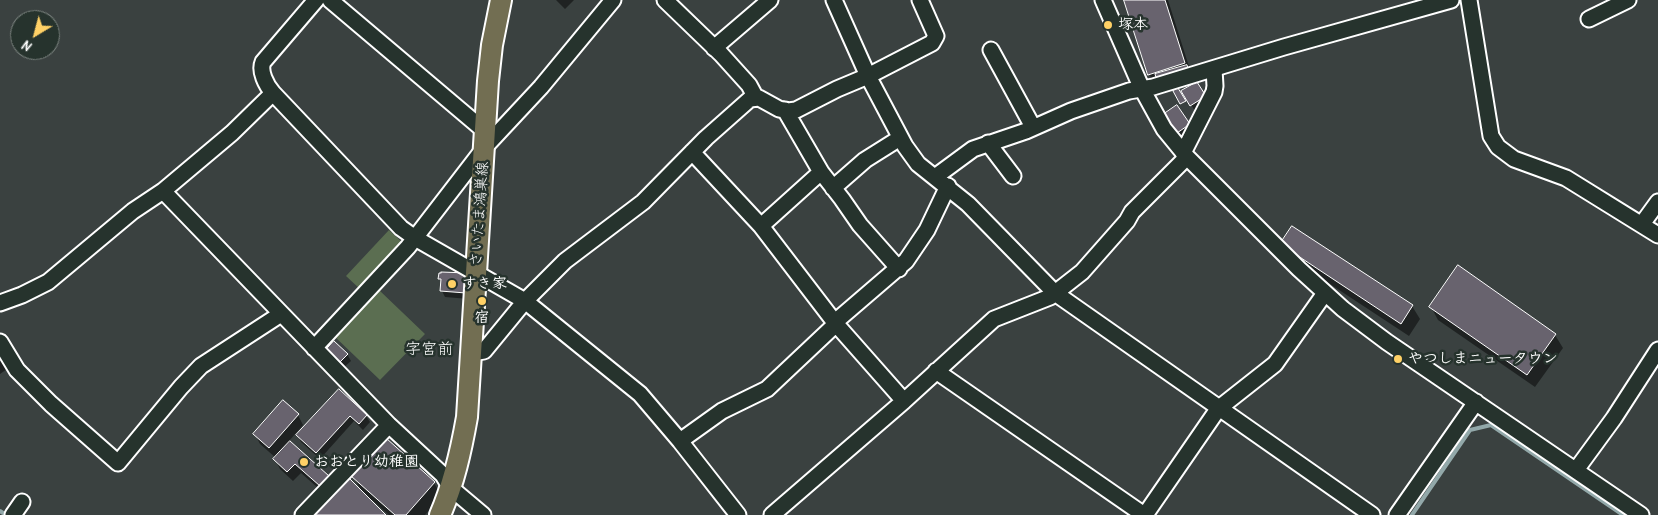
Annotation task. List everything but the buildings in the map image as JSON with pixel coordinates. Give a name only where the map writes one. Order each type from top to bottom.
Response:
[{"type":"main road","name":"さいたま鴻巣線","points":[[440,515],[457,467],[467,417],[490,64],[501,0]]},
{"type":"street","points":[[316,0],[263,62],[261,66],[266,84],[391,218],[414,238],[525,300],[640,394],[680,441],[738,515]]},
{"type":"street","points":[[330,0],[485,139]]},
{"type":"street","points":[[314,348],[414,238],[485,139],[542,87],[613,0]]},
{"type":"street","points":[[665,0],[749,85],[756,98]]},
{"type":"street","points":[[714,48],[770,0]]},
{"type":"street","points":[[834,0],[868,76],[900,138],[914,160],[968,204],[1055,293],[1372,515]]},
{"type":"street","points":[[472,353],[484,351],[525,300],[570,256],[643,202],[692,152],[747,101],[756,98],[763,99],[784,110],[792,111],[932,44],[936,36],[920,0]]},
{"type":"street","points":[[1103,0],[1142,89],[1164,129],[1185,155],[1325,294],[1371,330],[1463,395],[1641,515]]},
{"type":"street","points":[[935,177],[968,152],[1129,91],[1154,88],[1284,47],[1451,0]]},
{"type":"street","points":[[1468,0],[1491,136],[1496,144],[1514,159],[1566,178],[1658,235]]},
{"type":"street","points":[[1589,18],[1628,0]]},
{"type":"street","points":[[991,50],[1033,127]]},
{"type":"street","points":[[779,513],[994,319],[1045,299],[1086,268],[1132,212],[1185,155],[1214,92],[1214,69]]},
{"type":"street","points":[[0,303],[48,282],[133,211],[163,191],[232,133],[273,92]]},
{"type":"street","points":[[784,110],[821,172],[860,225],[899,269]]},
{"type":"street","points":[[833,188],[865,160],[900,138]]},
{"type":"street","points":[[988,144],[1013,176]]},
{"type":"street","points":[[692,152],[761,226],[835,323],[904,401]]},
{"type":"street","points":[[761,226],[821,172]]},
{"type":"street","points":[[680,441],[722,411],[767,389],[835,323],[899,269],[927,230],[948,186]]},
{"type":"street","points":[[163,191],[389,425],[443,476],[451,488],[483,515]]},
{"type":"street","points":[[1642,224],[1658,202]]},
{"type":"street","points":[[936,371],[1144,515],[1220,408],[1275,364],[1325,294]]},
{"type":"street","points":[[0,342],[17,370],[51,404],[118,463],[181,387],[202,366],[281,314]]},
{"type":"street","points":[[1576,470],[1614,418],[1658,350]]},
{"type":"street","points":[[1397,515],[1476,402]]},
{"type":"street","points":[[303,515],[389,425]]},
{"type":"green space","points":[[389,230],[404,244],[361,290],[346,276]]},
{"type":"green space","points":[[379,290],[425,334],[380,380],[334,336]]},
{"type":"waterway","points":[[1412,515],[1470,430],[1491,425],[1623,515]]},
{"type":"waterway","points":[[0,511],[6,515]]},
{"type":"place","name":"塚本","points":[[1108,25]]},
{"type":"place","name":"すき家","points":[[452,284]]},
{"type":"place","name":"宿","points":[[482,301]]},
{"type":"place","name":"やつしまニュータウン","points":[[1398,359]]},
{"type":"place","name":"おおとり幼稚園","points":[[304,462]]},
{"type":"district","name":"字宮前","points":[[429,350]]}]
